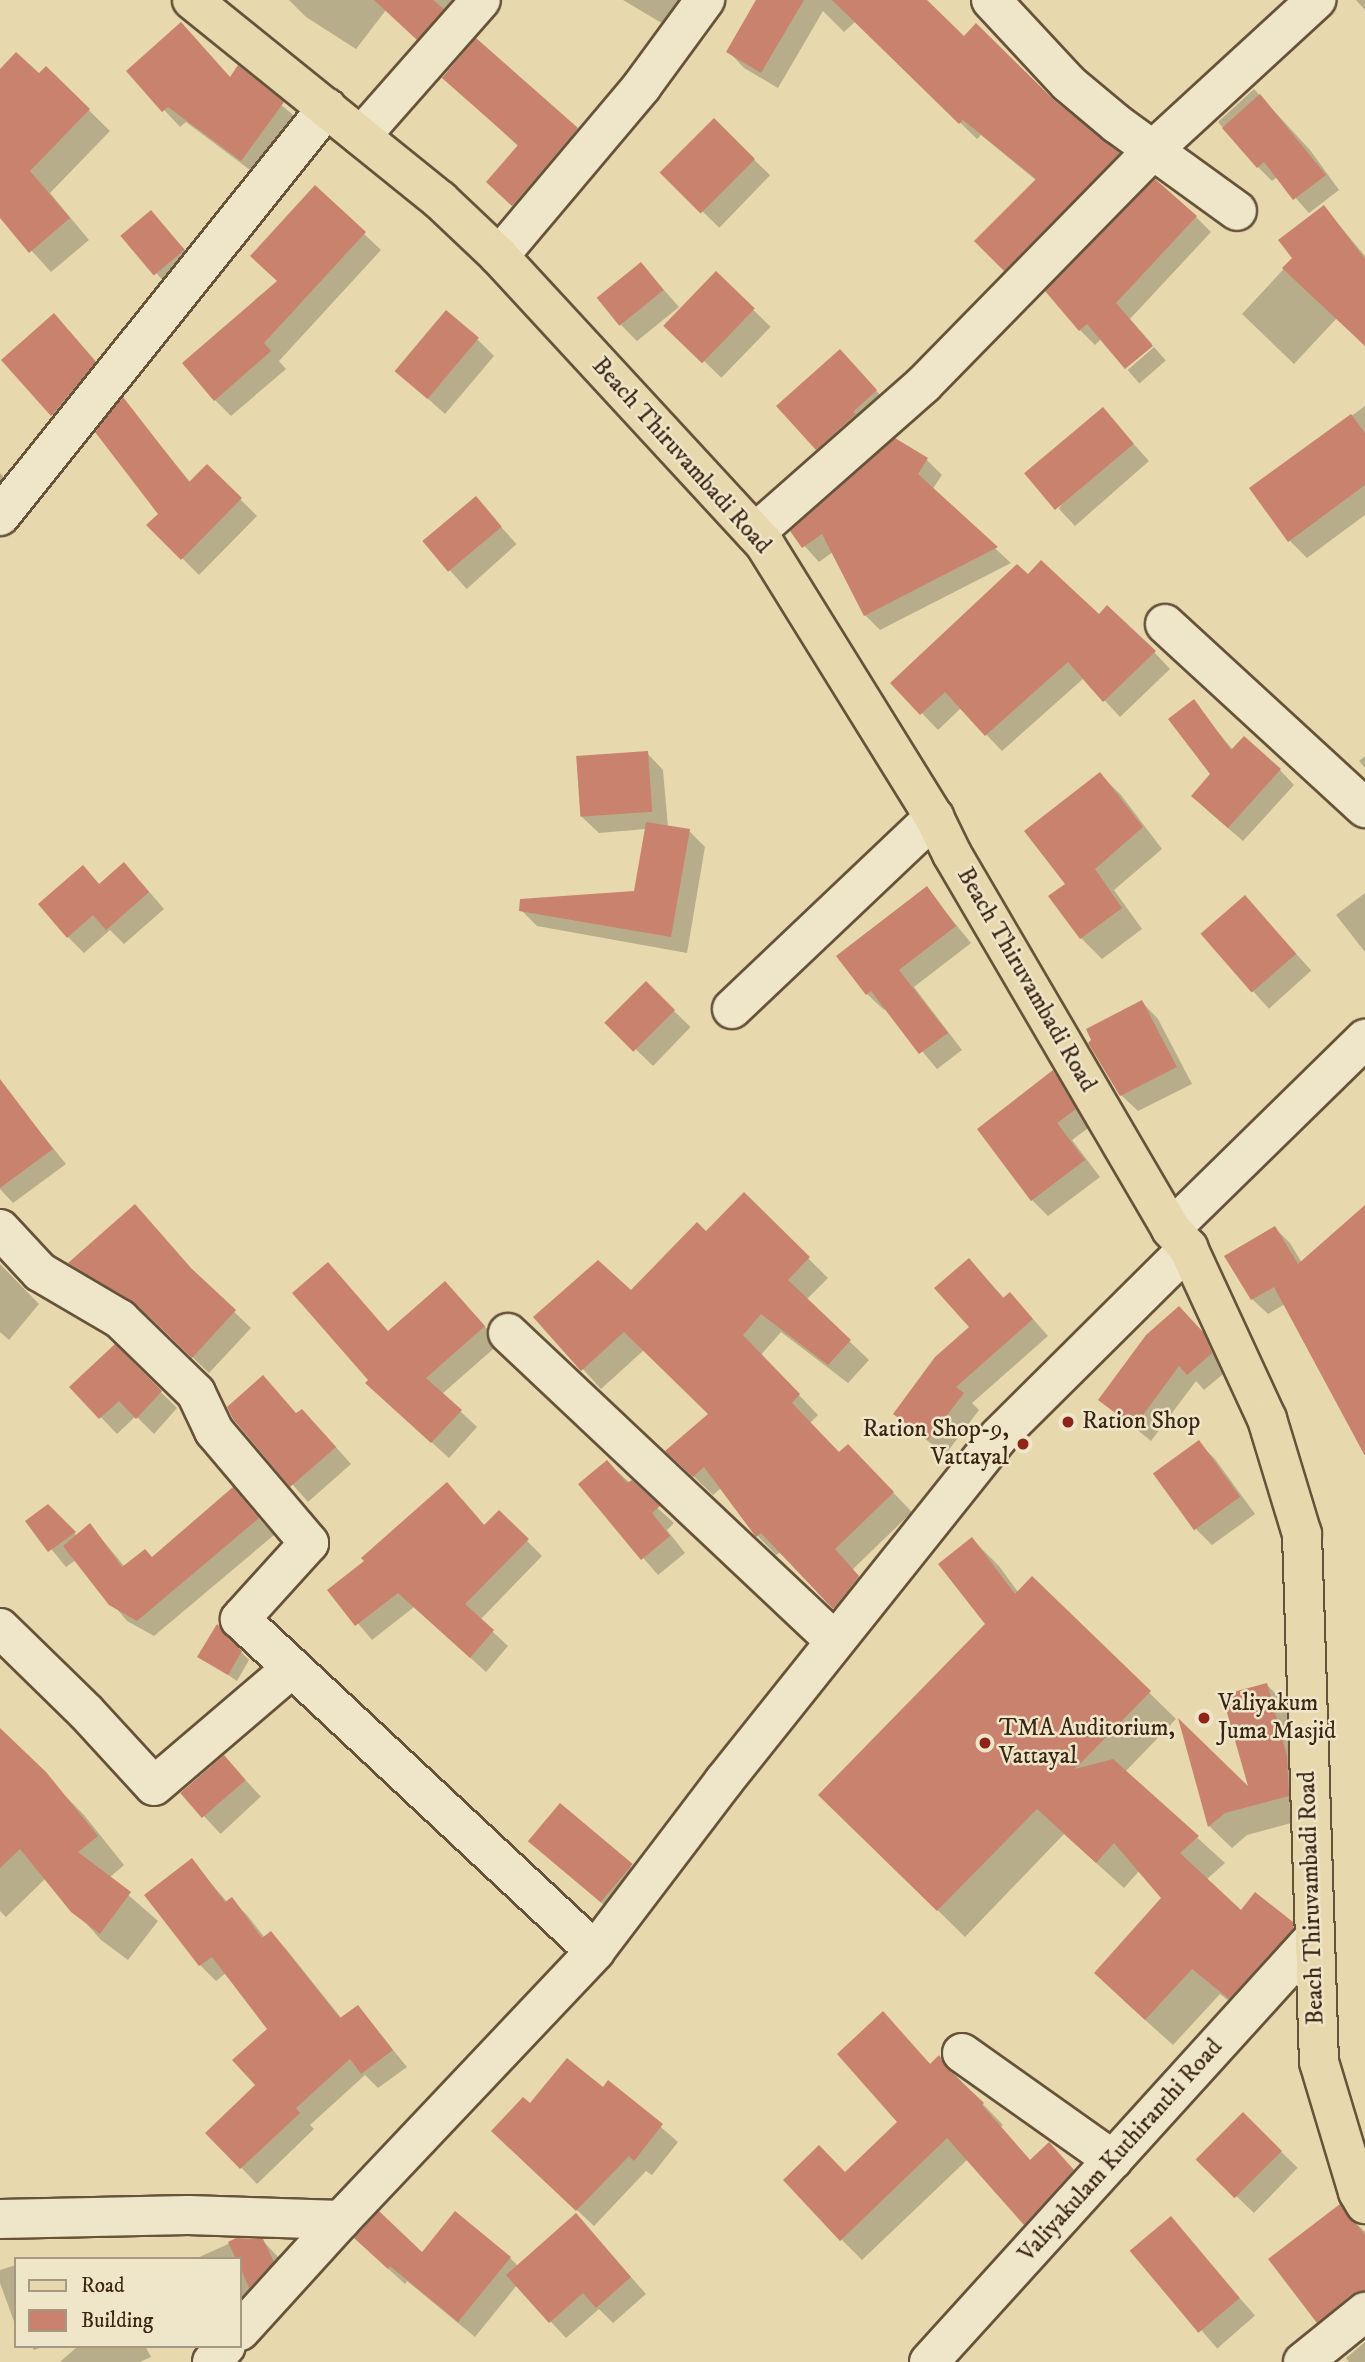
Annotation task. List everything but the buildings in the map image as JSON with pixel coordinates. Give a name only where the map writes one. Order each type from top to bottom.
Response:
[{"type":"main road","name":"Beach Thiruvambadi Road","points":[[191,0],[440,200],[499,256],[755,533],[934,817],[953,854],[1180,1239],[1267,1419],[1302,1534],[1312,1940],[1319,2062],[1358,2192],[1365,2204]]},
{"type":"street","points":[[361,136],[481,0]]},
{"type":"street","points":[[499,256],[642,86],[705,0]]},
{"type":"street","points":[[990,0],[1068,83],[1237,211]]},
{"type":"street","points":[[755,533],[924,384],[1153,150],[1316,0]]},
{"type":"street","points":[[0,516],[327,108]]},
{"type":"street","points":[[1166,624],[1365,808]]},
{"type":"street","points":[[732,1009],[934,817]]},
{"type":"street","points":[[242,2330],[341,2220],[595,1951],[835,1641],[999,1436],[1365,1039]]},
{"type":"street","points":[[0,1229],[40,1272],[120,1320],[196,1393],[214,1431],[309,1543],[240,1619],[595,1951]]},
{"type":"street","points":[[508,1333],[835,1641]]},
{"type":"street","points":[[0,1628],[86,1712],[154,1786],[291,1668]]},
{"type":"street","name":"Valiyakulam Kuthiranthi Road","points":[[929,2362],[1312,1940]]},
{"type":"street","points":[[962,2053],[1113,2160]]},
{"type":"street","points":[[0,2218],[188,2215],[341,2220]]},
{"type":"street","points":[[1303,2362],[1365,2312]]},
{"type":"street","points":[[212,2362],[224,2348]]},
{"type":"place","name":"Ration Shop","points":[[1068,1422]]},
{"type":"place","name":"Ration Shop-9, Vattayal","points":[[1023,1444]]},
{"type":"place","name":"Valiyakum Juma Masjid","points":[[1204,1718]]},
{"type":"place","name":"TMA Auditorium, Vattayal","points":[[985,1743]]}]
